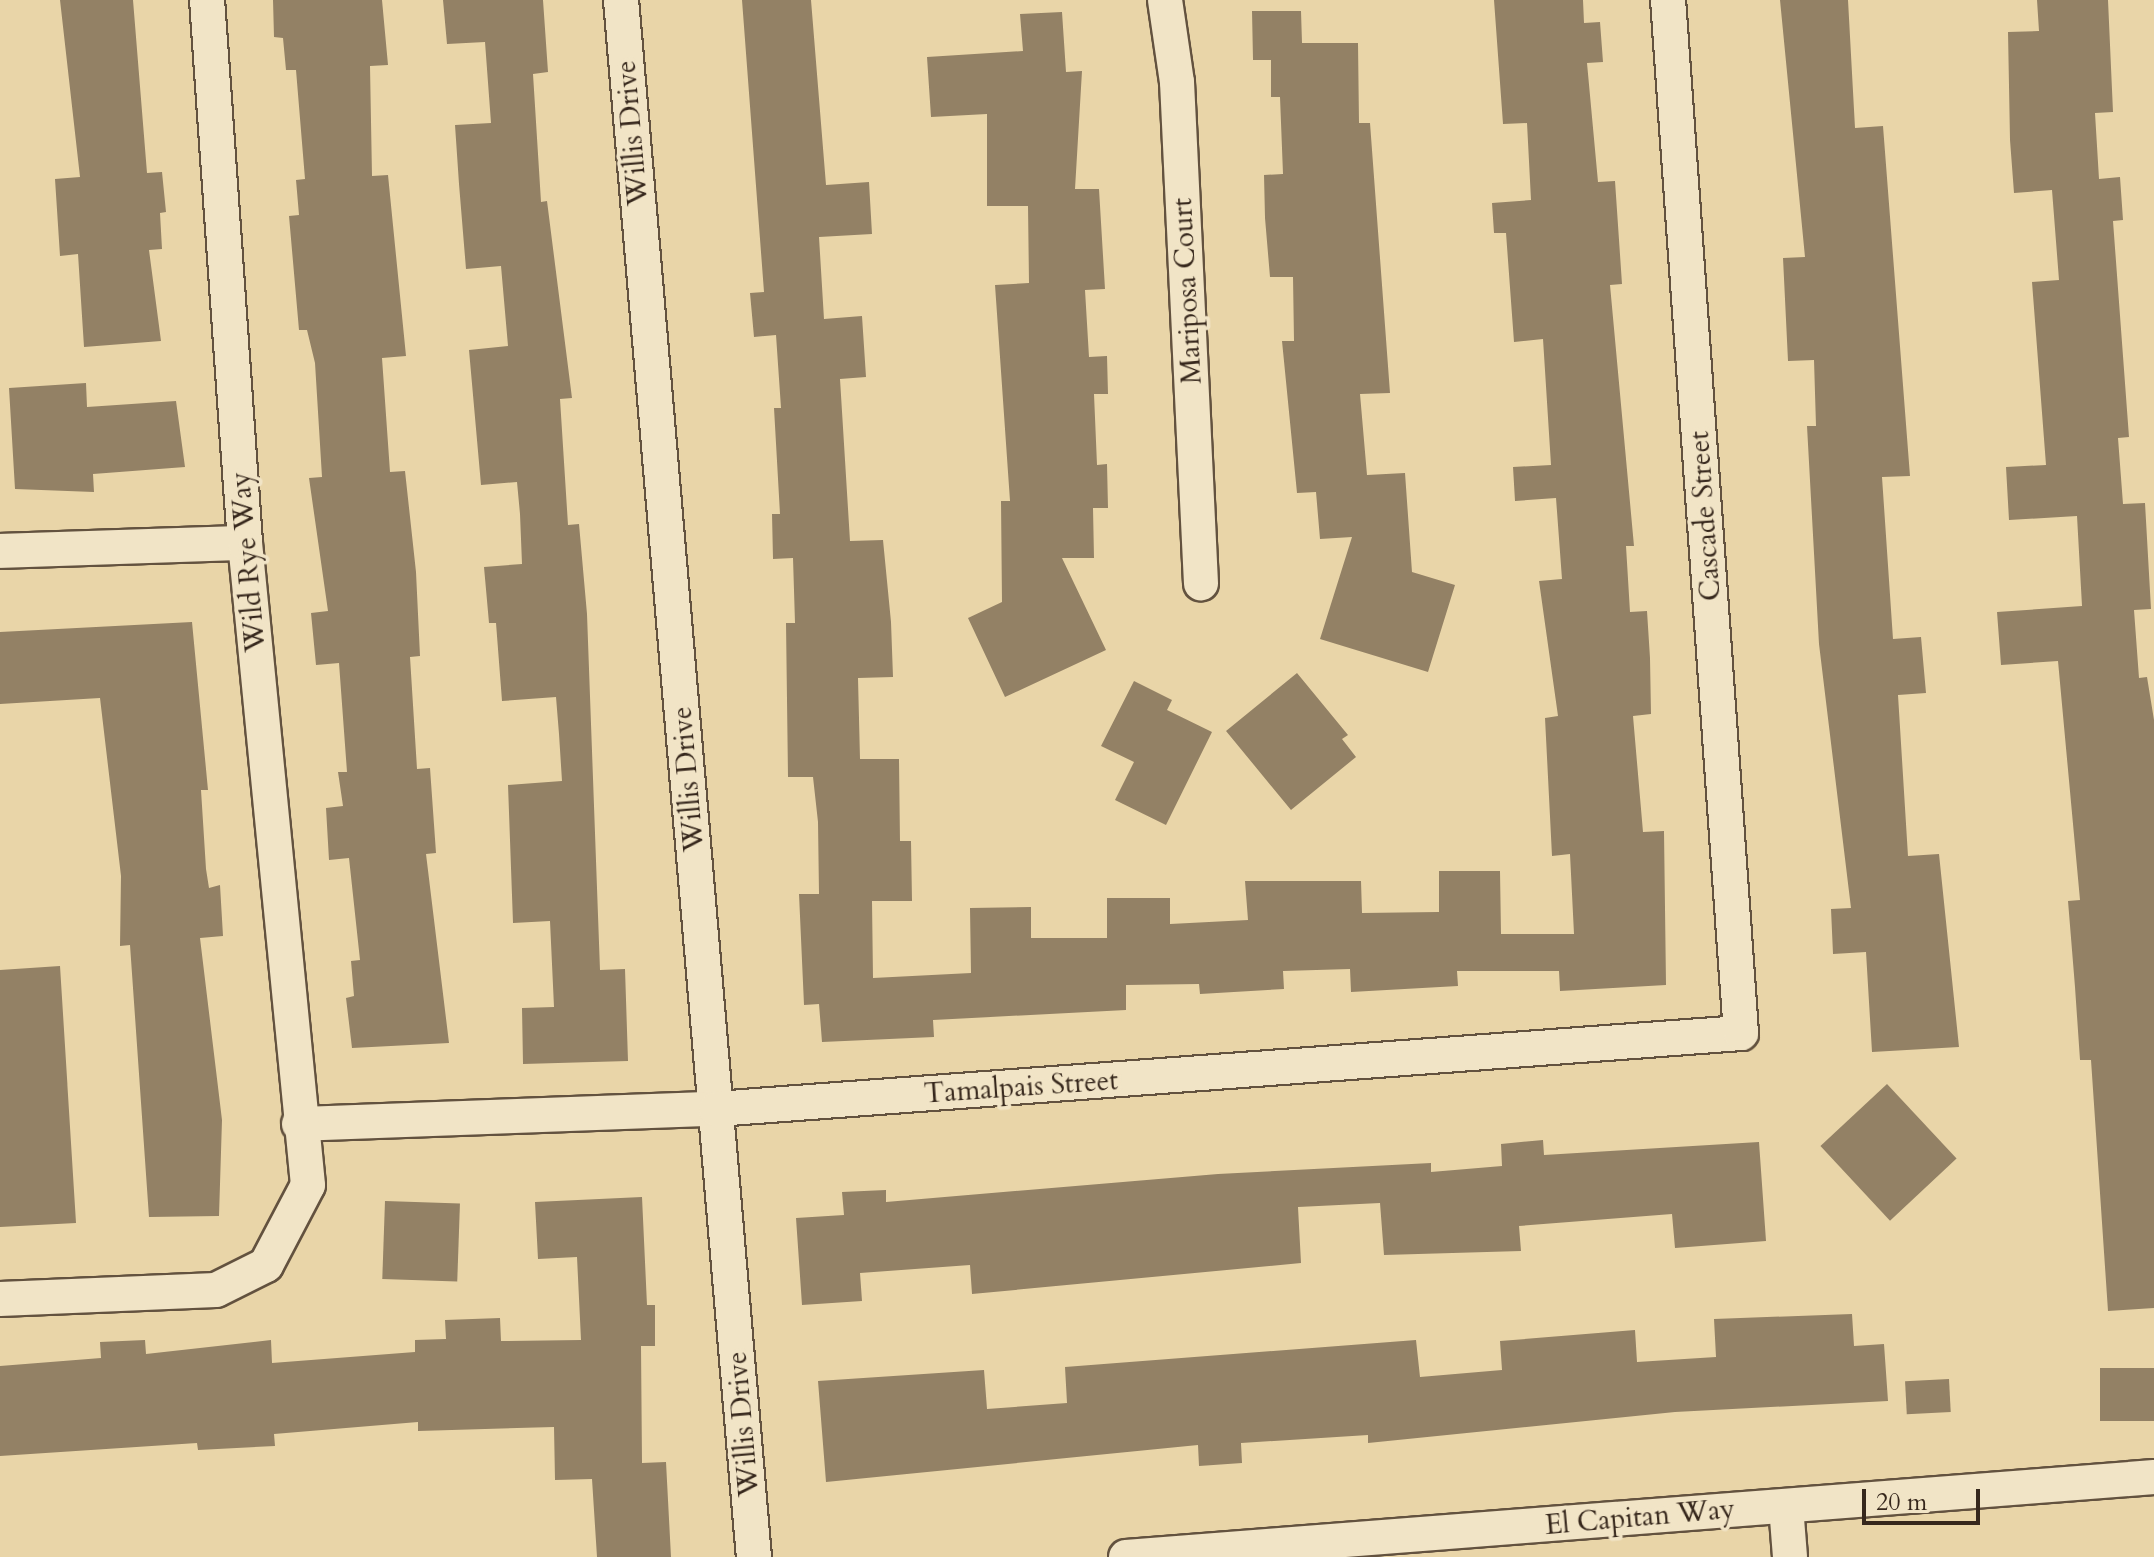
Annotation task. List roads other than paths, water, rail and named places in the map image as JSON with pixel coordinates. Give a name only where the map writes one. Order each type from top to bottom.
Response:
[{"type":"street","name":"Wild Rye Way","points":[[0,1299],[216,1290],[266,1265],[308,1185],[299,1124],[245,543],[207,0]]},
{"type":"street","name":"Willis Drive","points":[[621,0],[754,1557]]},
{"type":"street","name":"Mariposa Court","points":[[1165,0],[1177,82],[1201,583]]},
{"type":"street","name":"Cascade Street","points":[[1668,0],[1741,1033]]},
{"type":"street","points":[[0,551],[245,543]]},
{"type":"street","name":"Tamalpais Street","points":[[299,1124],[716,1109],[1741,1033]]},
{"type":"street","name":"El Capitan Way","points":[[1126,1557],[1315,1550],[1786,1506],[2154,1477]]},
{"type":"street","points":[[1786,1506],[1790,1557]]}]
